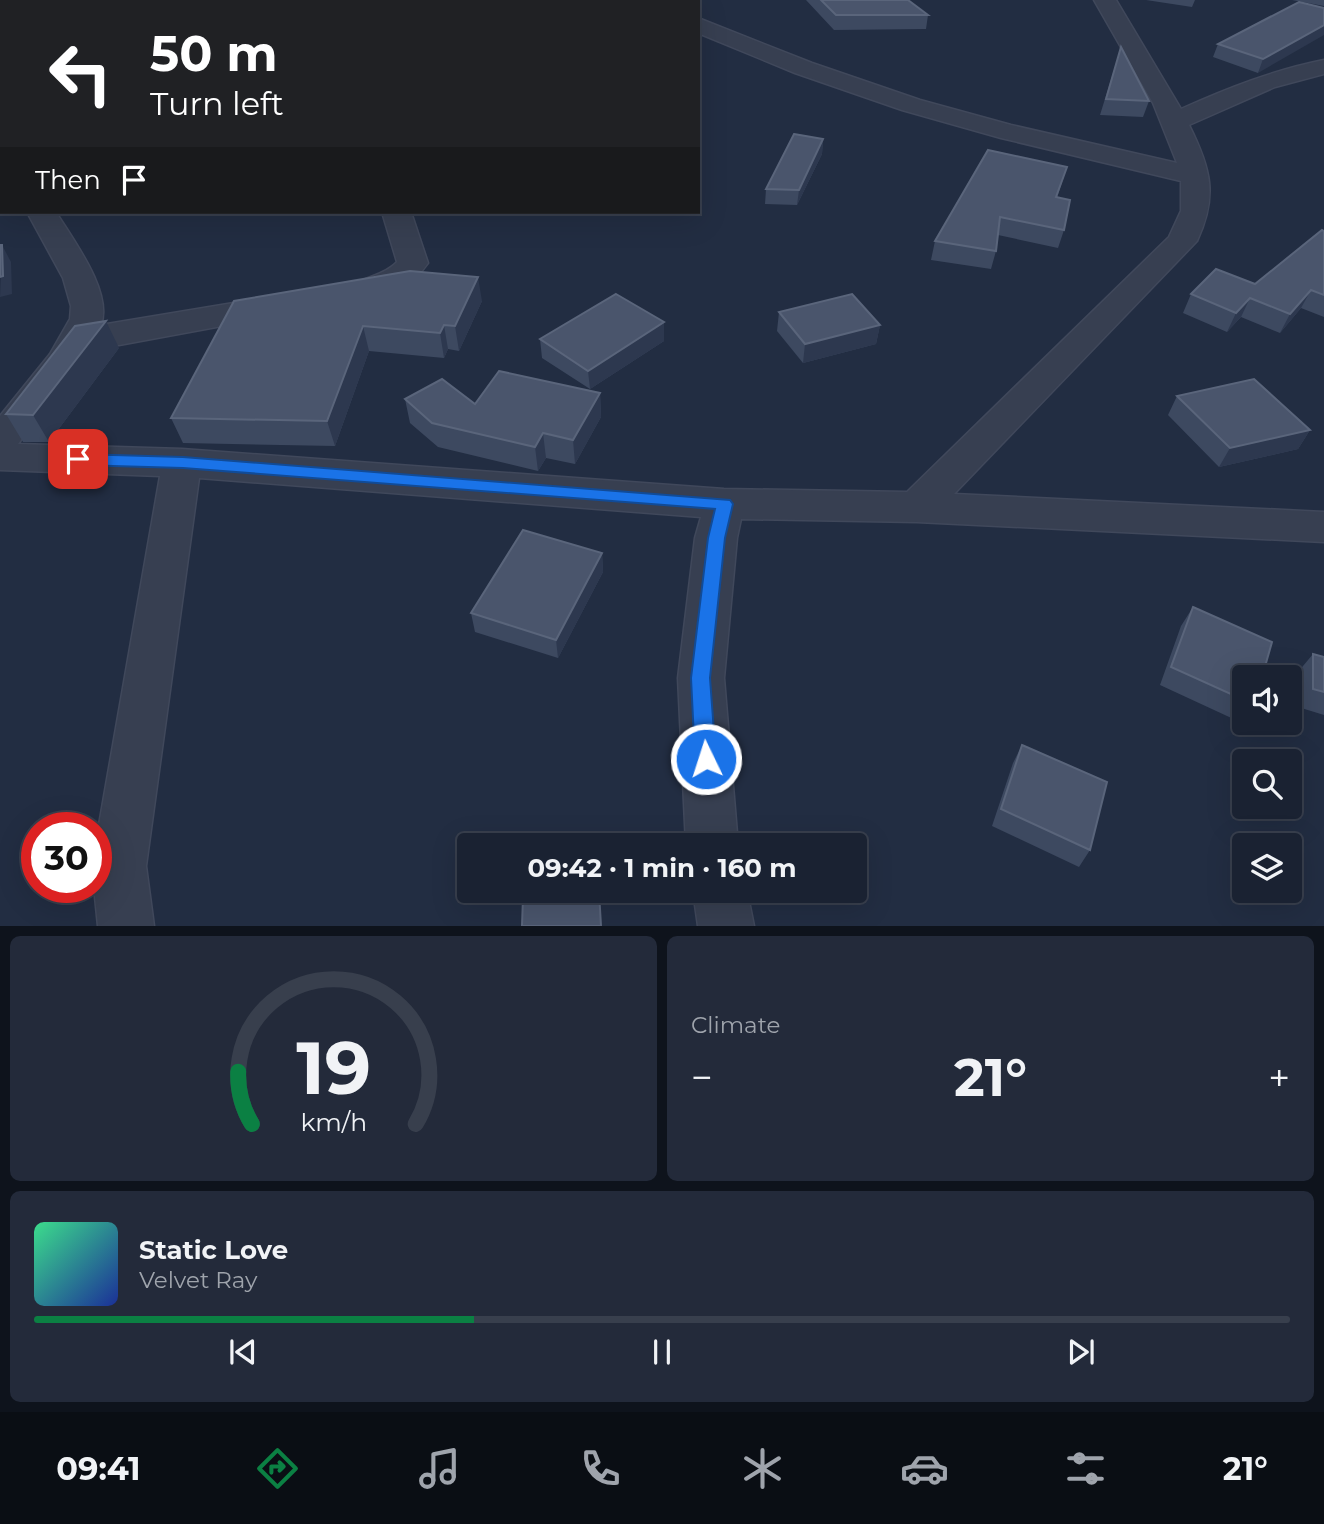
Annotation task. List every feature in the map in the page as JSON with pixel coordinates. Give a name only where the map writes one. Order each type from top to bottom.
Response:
[{"type":"street","points":[[44,0],[120,0]]},
{"type":"street","points":[[917,507],[1182,241],[1196,211],[1196,177],[1184,137],[1105,0]]},
{"type":"street","points":[[700,26],[804,68],[981,125],[1196,177]]},
{"type":"street","points":[[1175,122],[1226,98],[1294,72],[1324,66]]},
{"type":"street","points":[[0,441],[80,337],[87,318],[82,285],[42,214]]},
{"type":"street","points":[[80,337],[118,335],[385,286],[406,273],[413,263],[398,214]]},
{"type":"street","points":[[0,457],[183,463],[724,504],[917,507],[1324,527]]},
{"type":"street","points":[[125,926],[118,866],[183,463]]},
{"type":"street","points":[[711,833],[701,678],[716,538],[724,504]]},
{"type":"street","points":[[722,903],[726,926]]},
{"type":"building","points":[[821,0],[908,0],[928,15],[836,15]]},
{"type":"building","points":[[1299,2],[1324,8],[1324,25],[1263,59],[1218,44]]},
{"type":"building","points":[[1121,47],[1149,101],[1106,99]]},
{"type":"building","points":[[794,134],[823,139],[799,190],[766,189]]},
{"type":"building","points":[[988,150],[1067,167],[1056,197],[1070,200],[1064,230],[1000,217],[996,251],[935,241]]},
{"type":"building","points":[[1322,230],[1324,295],[1311,290],[1290,314],[1250,298],[1236,313],[1191,294],[1216,269],[1255,284]]},
{"type":"building","points":[[0,245],[3,276],[0,277]]},
{"type":"building","points":[[410,271],[478,277],[455,326],[444,325],[440,333],[363,326],[327,421],[171,418],[234,301]]},
{"type":"building","points":[[616,294],[664,322],[588,371],[540,339]]},
{"type":"building","points":[[852,294],[880,325],[805,344],[779,312]]},
{"type":"building","points":[[106,321],[33,415],[6,414],[75,326]]},
{"type":"building","points":[[499,371],[600,393],[573,440],[543,433],[535,447],[432,423],[405,399],[442,379],[475,404]]},
{"type":"building","points":[[1254,379],[1310,430],[1230,448],[1177,396]]},
{"type":"building","points":[[523,530],[602,553],[556,640],[471,613]]},
{"type":"building","points":[[1193,607],[1272,642],[1265,665],[1232,665],[1232,695],[1171,667]]},
{"type":"building","points":[[1313,654],[1324,657],[1324,692],[1313,689]]},
{"type":"building","points":[[1022,745],[1107,782],[1090,850],[1001,809]]},
{"type":"building","points":[[523,903],[600,903],[601,926],[522,926]]},
{"type":"route","points":[[78,459],[183,463],[724,504],[716,538],[701,678],[706,759]]}]
